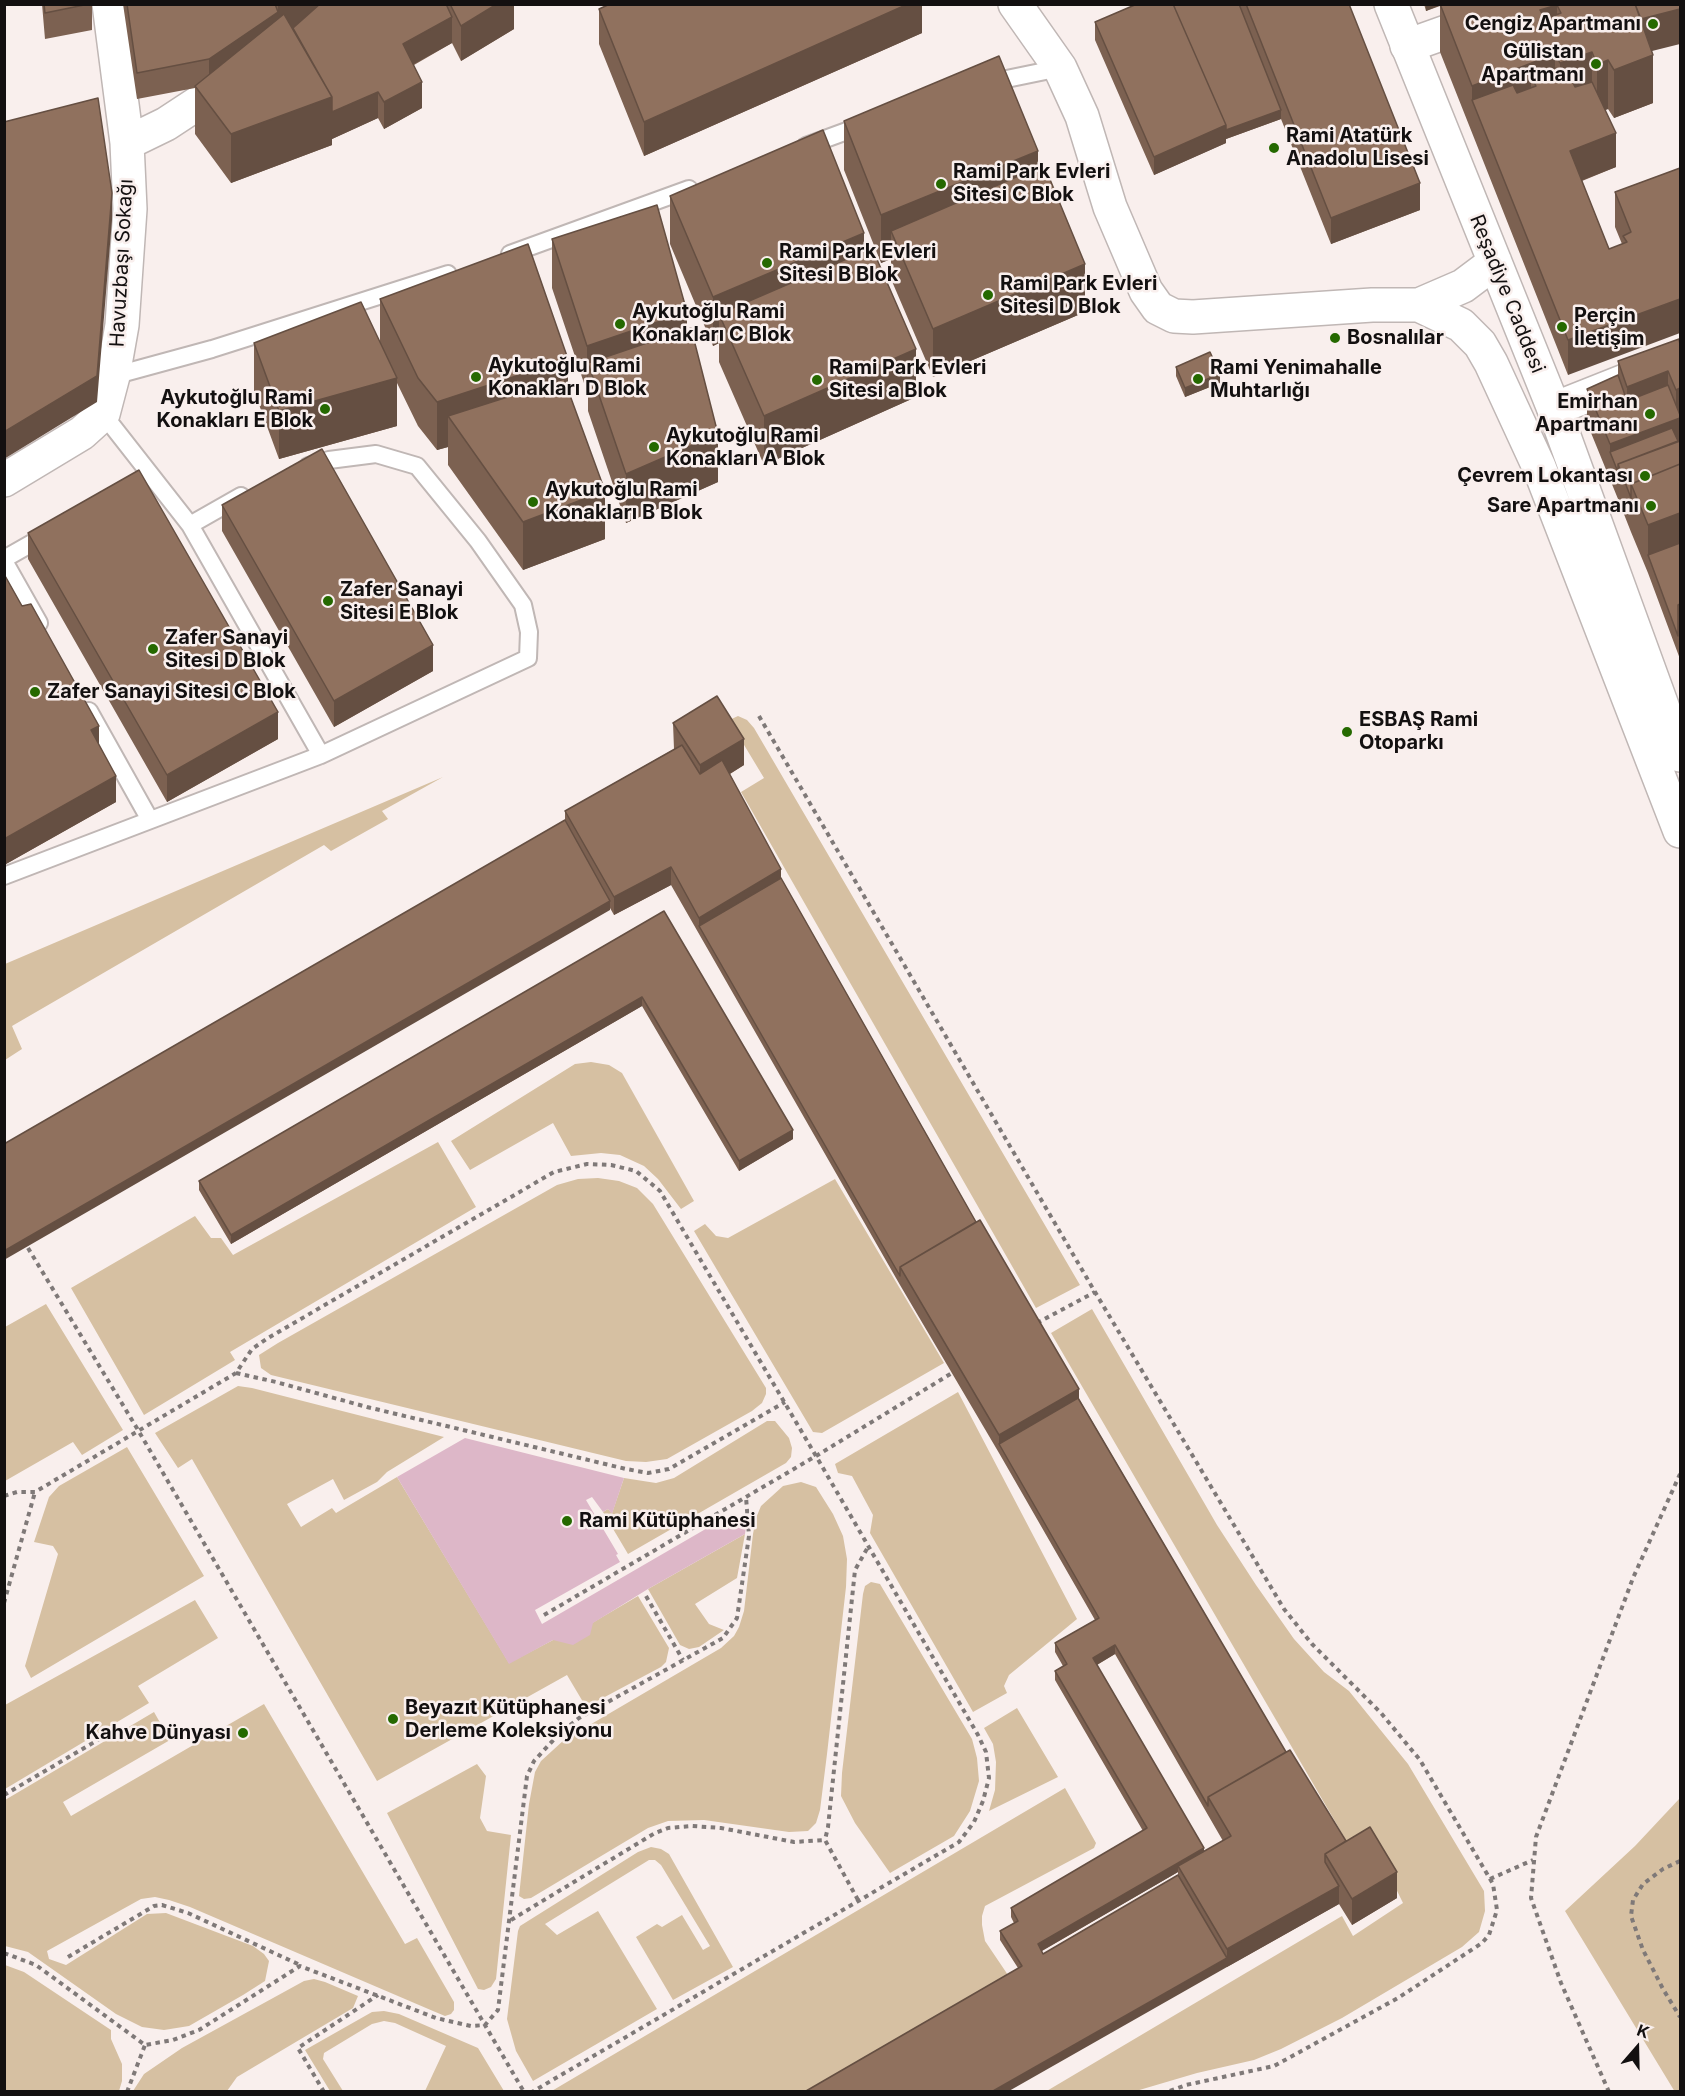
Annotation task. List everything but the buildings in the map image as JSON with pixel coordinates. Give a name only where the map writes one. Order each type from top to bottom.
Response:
[{"type":"main road","name":"Havuzbaşı Sokağı","points":[[103,414],[113,376],[122,325],[130,209],[127,143],[110,103],[109,4]]},
{"type":"main road","points":[[1015,4],[1060,68],[1082,116],[1110,207],[1142,282],[1158,309],[1174,316],[1192,317],[1296,309],[1419,305],[1463,286],[1495,262]]},
{"type":"main road","name":"Reşadiye Caddesi","points":[[1391,4],[1554,409],[1680,755]]},
{"type":"main road","points":[[1407,46],[1525,4]]},
{"type":"main road","points":[[127,143],[166,124],[254,65]]},
{"type":"main road","name":"Reşadiye Caddesi","points":[[1419,305],[1461,326],[1480,344],[1491,363],[1539,467],[1671,777],[1680,831]]},
{"type":"main road","points":[[1554,409],[1680,359]]},
{"type":"main road","points":[[4,480],[82,433],[103,414]]},
{"type":"lane","points":[[967,90],[990,82],[1060,68]]},
{"type":"lane","points":[[794,151],[878,120]]},
{"type":"lane","points":[[498,258],[709,182]]},
{"type":"lane","points":[[113,376],[212,349],[464,269]]},
{"type":"lane","points":[[103,414],[145,478],[190,525],[321,755]]},
{"type":"lane","points":[[4,876],[321,755],[528,658],[529,632],[523,605],[478,541],[417,466],[376,454],[329,460],[288,472]]},
{"type":"lane","points":[[190,525],[258,486]]},
{"type":"lane","points":[[45,633],[4,560],[67,523]]},
{"type":"lane","points":[[80,696],[150,820]]},
{"type":"path","points":[[759,716],[1095,1292],[1284,1609],[1312,1644],[1381,1713],[1420,1760],[1490,1879],[1497,1910],[1489,1935],[1462,1957],[1398,1998],[1274,2066],[1167,2091]]},
{"type":"path","points":[[4,1496],[17,1492],[35,1491],[236,1373],[252,1349],[268,1338],[554,1172],[587,1164],[610,1165],[636,1171],[660,1191],[978,1735],[986,1752],[989,1779],[974,1822],[959,1842],[532,2091]]},
{"type":"path","points":[[28,1248],[138,1430],[524,2091]]},
{"type":"path","points":[[1031,1326],[1095,1292]]},
{"type":"path","points":[[236,1373],[367,1407],[648,1473],[669,1469],[784,1402]]},
{"type":"path","points":[[544,1615],[816,1456],[952,1373]]},
{"type":"path","points":[[1609,2091],[1561,1983],[1531,1898],[1536,1837],[1556,1778],[1633,1578],[1680,1474]]},
{"type":"path","points":[[4,1603],[35,1491]]},
{"type":"path","points":[[68,1957],[154,1906],[162,1905],[188,1913],[300,1966],[436,2018],[471,2026],[484,2025],[498,2010],[527,1776],[534,1761],[558,1735],[579,1718],[723,1638],[737,1618],[749,1536],[746,1497]]},
{"type":"path","points":[[858,1900],[825,1840],[855,1570],[868,1547]]},
{"type":"path","points":[[646,1596],[682,1660]]},
{"type":"path","points":[[4,1795],[108,1734]]},
{"type":"path","points":[[510,1920],[655,1833],[668,1828],[692,1826],[721,1828],[794,1842],[825,1840]]},
{"type":"path","points":[[1490,1879],[1534,1859]]},
{"type":"path","points":[[1680,1861],[1663,1869],[1643,1884],[1633,1900],[1631,1916],[1643,1950],[1680,2017]]},
{"type":"path","points":[[4,1953],[36,1965],[145,2045],[173,2040],[199,2030],[300,1966]]},
{"type":"path","points":[[324,2091],[298,2048],[379,1995]]},
{"type":"path","points":[[127,2091],[145,2045]]},
{"type":"shaded area","points":[[738,716],[747,720],[754,728],[1080,1285],[1036,1308],[741,792],[764,778],[735,730],[721,724]]},
{"type":"shaded area","points":[[443,777],[382,811],[388,819],[331,851],[324,845],[12,1026],[22,1049],[5,1060],[5,964]]},
{"type":"shaded area","points":[[591,1062],[609,1065],[622,1073],[694,1201],[681,1209],[658,1179],[644,1166],[620,1155],[601,1153],[571,1156],[553,1123],[470,1170],[451,1141],[575,1064]]},
{"type":"shaded area","points":[[438,1142],[476,1207],[230,1352],[235,1360],[144,1415],[71,1288],[195,1216],[211,1238],[221,1238],[233,1255]]},
{"type":"shaded area","points":[[598,1178],[619,1181],[637,1188],[653,1204],[766,1388],[762,1403],[752,1411],[667,1459],[646,1462],[626,1461],[271,1375],[261,1368],[259,1355],[278,1343],[557,1185],[578,1179]]},
{"type":"shaded area","points":[[835,1179],[944,1363],[822,1433],[813,1432],[694,1231],[705,1224],[716,1236],[728,1238]]},
{"type":"shaded area","points":[[46,1304],[123,1430],[82,1455],[73,1442],[5,1481],[5,1327]]},
{"type":"shaded area","points":[[1092,1309],[1217,1525],[1256,1585],[1294,1639],[1324,1672],[1349,1691],[1408,1764],[1484,1891],[1485,1911],[1479,1932],[1462,1947],[1342,2018],[1281,2049],[1254,2060],[1197,2073],[1136,2091],[1045,2092],[1342,1916],[1353,1936],[1403,1903],[1374,1844],[1354,1854],[1051,1333]]},
{"type":"shaded area","points":[[238,1386],[444,1437],[387,1472],[377,1482],[344,1500],[333,1479],[287,1504],[301,1527],[332,1508],[336,1513],[397,1477],[509,1663],[592,1623],[638,1596],[669,1648],[666,1662],[661,1667],[586,1707],[567,1675],[377,1781],[192,1459],[178,1468],[155,1433]]},
{"type":"shaded area","points":[[958,1392],[1077,1619],[1009,1675],[1004,1686],[1007,1693],[973,1712],[870,1533],[873,1515],[852,1476],[838,1473],[835,1464]]},
{"type":"shaded area","points":[[767,1421],[775,1421],[789,1438],[792,1448],[791,1457],[786,1463],[628,1554],[603,1512],[608,1509],[612,1513],[624,1478],[656,1483],[674,1478]]},
{"type":"shaded area","points":[[465,1438],[624,1478],[612,1514],[608,1509],[603,1512],[592,1497],[586,1500],[618,1554],[616,1555],[620,1562],[535,1610],[542,1624],[728,1516],[738,1517],[746,1526],[745,1534],[593,1623],[590,1635],[573,1645],[553,1640],[509,1664],[397,1477]]},
{"type":"shaded area","points":[[127,1447],[204,1576],[31,1678],[25,1666],[58,1554],[53,1546],[34,1542],[49,1497],[59,1486]]},
{"type":"shaded area","points":[[801,1482],[816,1487],[833,1514],[843,1536],[847,1559],[846,1587],[827,1754],[820,1810],[816,1823],[808,1831],[789,1832],[704,1820],[668,1821],[648,1828],[531,1898],[524,1899],[519,1896],[529,1804],[535,1772],[541,1761],[564,1740],[721,1648],[734,1636],[744,1611],[753,1534],[761,1506],[783,1486]]},
{"type":"shaded area","points":[[745,1534],[737,1578],[695,1604],[709,1624],[724,1630],[699,1647],[689,1649],[680,1645],[648,1589]]},
{"type":"shaded area","points":[[871,1582],[880,1584],[972,1739],[977,1758],[979,1781],[970,1811],[954,1836],[890,1873],[855,1823],[841,1796],[863,1594],[865,1586]]},
{"type":"shaded area","points":[[195,1600],[218,1638],[138,1686],[149,1703],[5,1789],[5,1705]]},
{"type":"shaded area","points":[[264,1704],[405,1944],[417,1938],[454,2002],[454,2010],[451,2014],[445,2016],[190,1907],[155,1897],[141,1899],[47,1951],[49,1959],[66,1965],[147,1914],[166,1913],[253,1946],[269,1961],[265,1981],[189,2026],[164,2030],[142,2027],[116,2014],[28,1952],[5,1946],[5,1800],[154,1712],[170,1740],[63,1802],[71,1816]]},
{"type":"shaded area","points":[[1017,1708],[1058,1777],[989,1811],[995,1790],[996,1762],[993,1744],[984,1728]]},
{"type":"shaded area","points":[[477,1764],[486,1776],[480,1818],[487,1831],[511,1835],[496,1979],[491,1987],[484,1990],[478,1989],[387,1813]]},
{"type":"shaded area","points":[[1065,1788],[1096,1843],[1094,1848],[985,1906],[982,1925],[985,1941],[1010,1978],[813,2091],[550,2092]]},
{"type":"shaded area","points":[[1680,1798],[1680,2091],[1675,2092],[1565,1911],[1635,1846]]},
{"type":"shaded area","points":[[651,1847],[669,1854],[733,1967],[673,2000],[636,1937],[657,1924],[662,1927],[682,1915],[703,1950],[710,1946],[661,1865],[655,1860],[649,1860],[545,1924],[557,1935],[598,1911],[657,2009],[533,2081],[516,2051],[507,2019],[520,1926],[638,1852]]},
{"type":"shaded area","points":[[5,1965],[24,1972],[111,2030],[111,2039],[122,2064],[122,2081],[119,2091],[5,2091]]},
{"type":"shaded area","points":[[314,1979],[358,1996],[353,2008],[237,2077],[227,2091],[133,2091],[144,2074],[182,2048],[304,1981]]},
{"type":"shaded area","points":[[384,2011],[399,2014],[478,2048],[504,2091],[425,2091],[446,2046],[395,2023],[384,2021],[372,2024],[324,2053],[323,2059],[343,2091],[330,2091],[305,2050],[372,2012]]},
{"type":"place","name":"Cengiz Apartmanı","points":[[1653,24]]},
{"type":"place","name":"Gülistan Apartmanı","points":[[1596,64]]},
{"type":"place","name":"Rami Atatürk Anadolu Lisesi","points":[[1274,148]]},
{"type":"place","name":"Rami Park Evleri Sitesi C Blok","points":[[941,184]]},
{"type":"place","name":"Rami Park Evleri Sitesi B Blok","points":[[767,263]]},
{"type":"place","name":"Rami Park Evleri Sitesi D Blok","points":[[988,295]]},
{"type":"place","name":"Aykutoğlu Rami Konakları C Blok","points":[[620,324]]},
{"type":"place","name":"Perçin İletişim","points":[[1562,327]]},
{"type":"place","name":"Bosnalılar","points":[[1335,338]]},
{"type":"place","name":"Aykutoğlu Rami Konakları D Blok","points":[[476,377]]},
{"type":"place","name":"Rami Yenimahalle Muhtarlığı","points":[[1198,379]]},
{"type":"place","name":"Rami Park Evleri Sitesi a Blok","points":[[817,380]]},
{"type":"place","name":"Aykutoğlu Rami Konakları E Blok","points":[[325,409]]},
{"type":"place","name":"Emirhan Apartmanı","points":[[1650,414]]},
{"type":"place","name":"Aykutoğlu Rami Konakları A Blok","points":[[654,447]]},
{"type":"place","name":"Çevrem Lokantası","points":[[1645,476]]},
{"type":"place","name":"Aykutoğlu Rami Konakları B Blok","points":[[533,502]]},
{"type":"place","name":"Sare Apartmanı","points":[[1651,506]]},
{"type":"place","name":"Zafer Sanayi Sitesi E Blok","points":[[328,601]]},
{"type":"place","name":"Zafer Sanayi Sitesi D Blok","points":[[153,649]]},
{"type":"place","name":"Zafer Sanayi Sitesi C Blok","points":[[35,692]]},
{"type":"place","name":"ESBAŞ Rami Otoparkı","points":[[1347,732]]},
{"type":"place","name":"Rami Kütüphanesi","points":[[567,1521]]},
{"type":"place","name":"Beyazıt Kütüphanesi Derleme Koleksiyonu","points":[[393,1719]]},
{"type":"place","name":"Kahve Dünyası","points":[[243,1733]]}]
